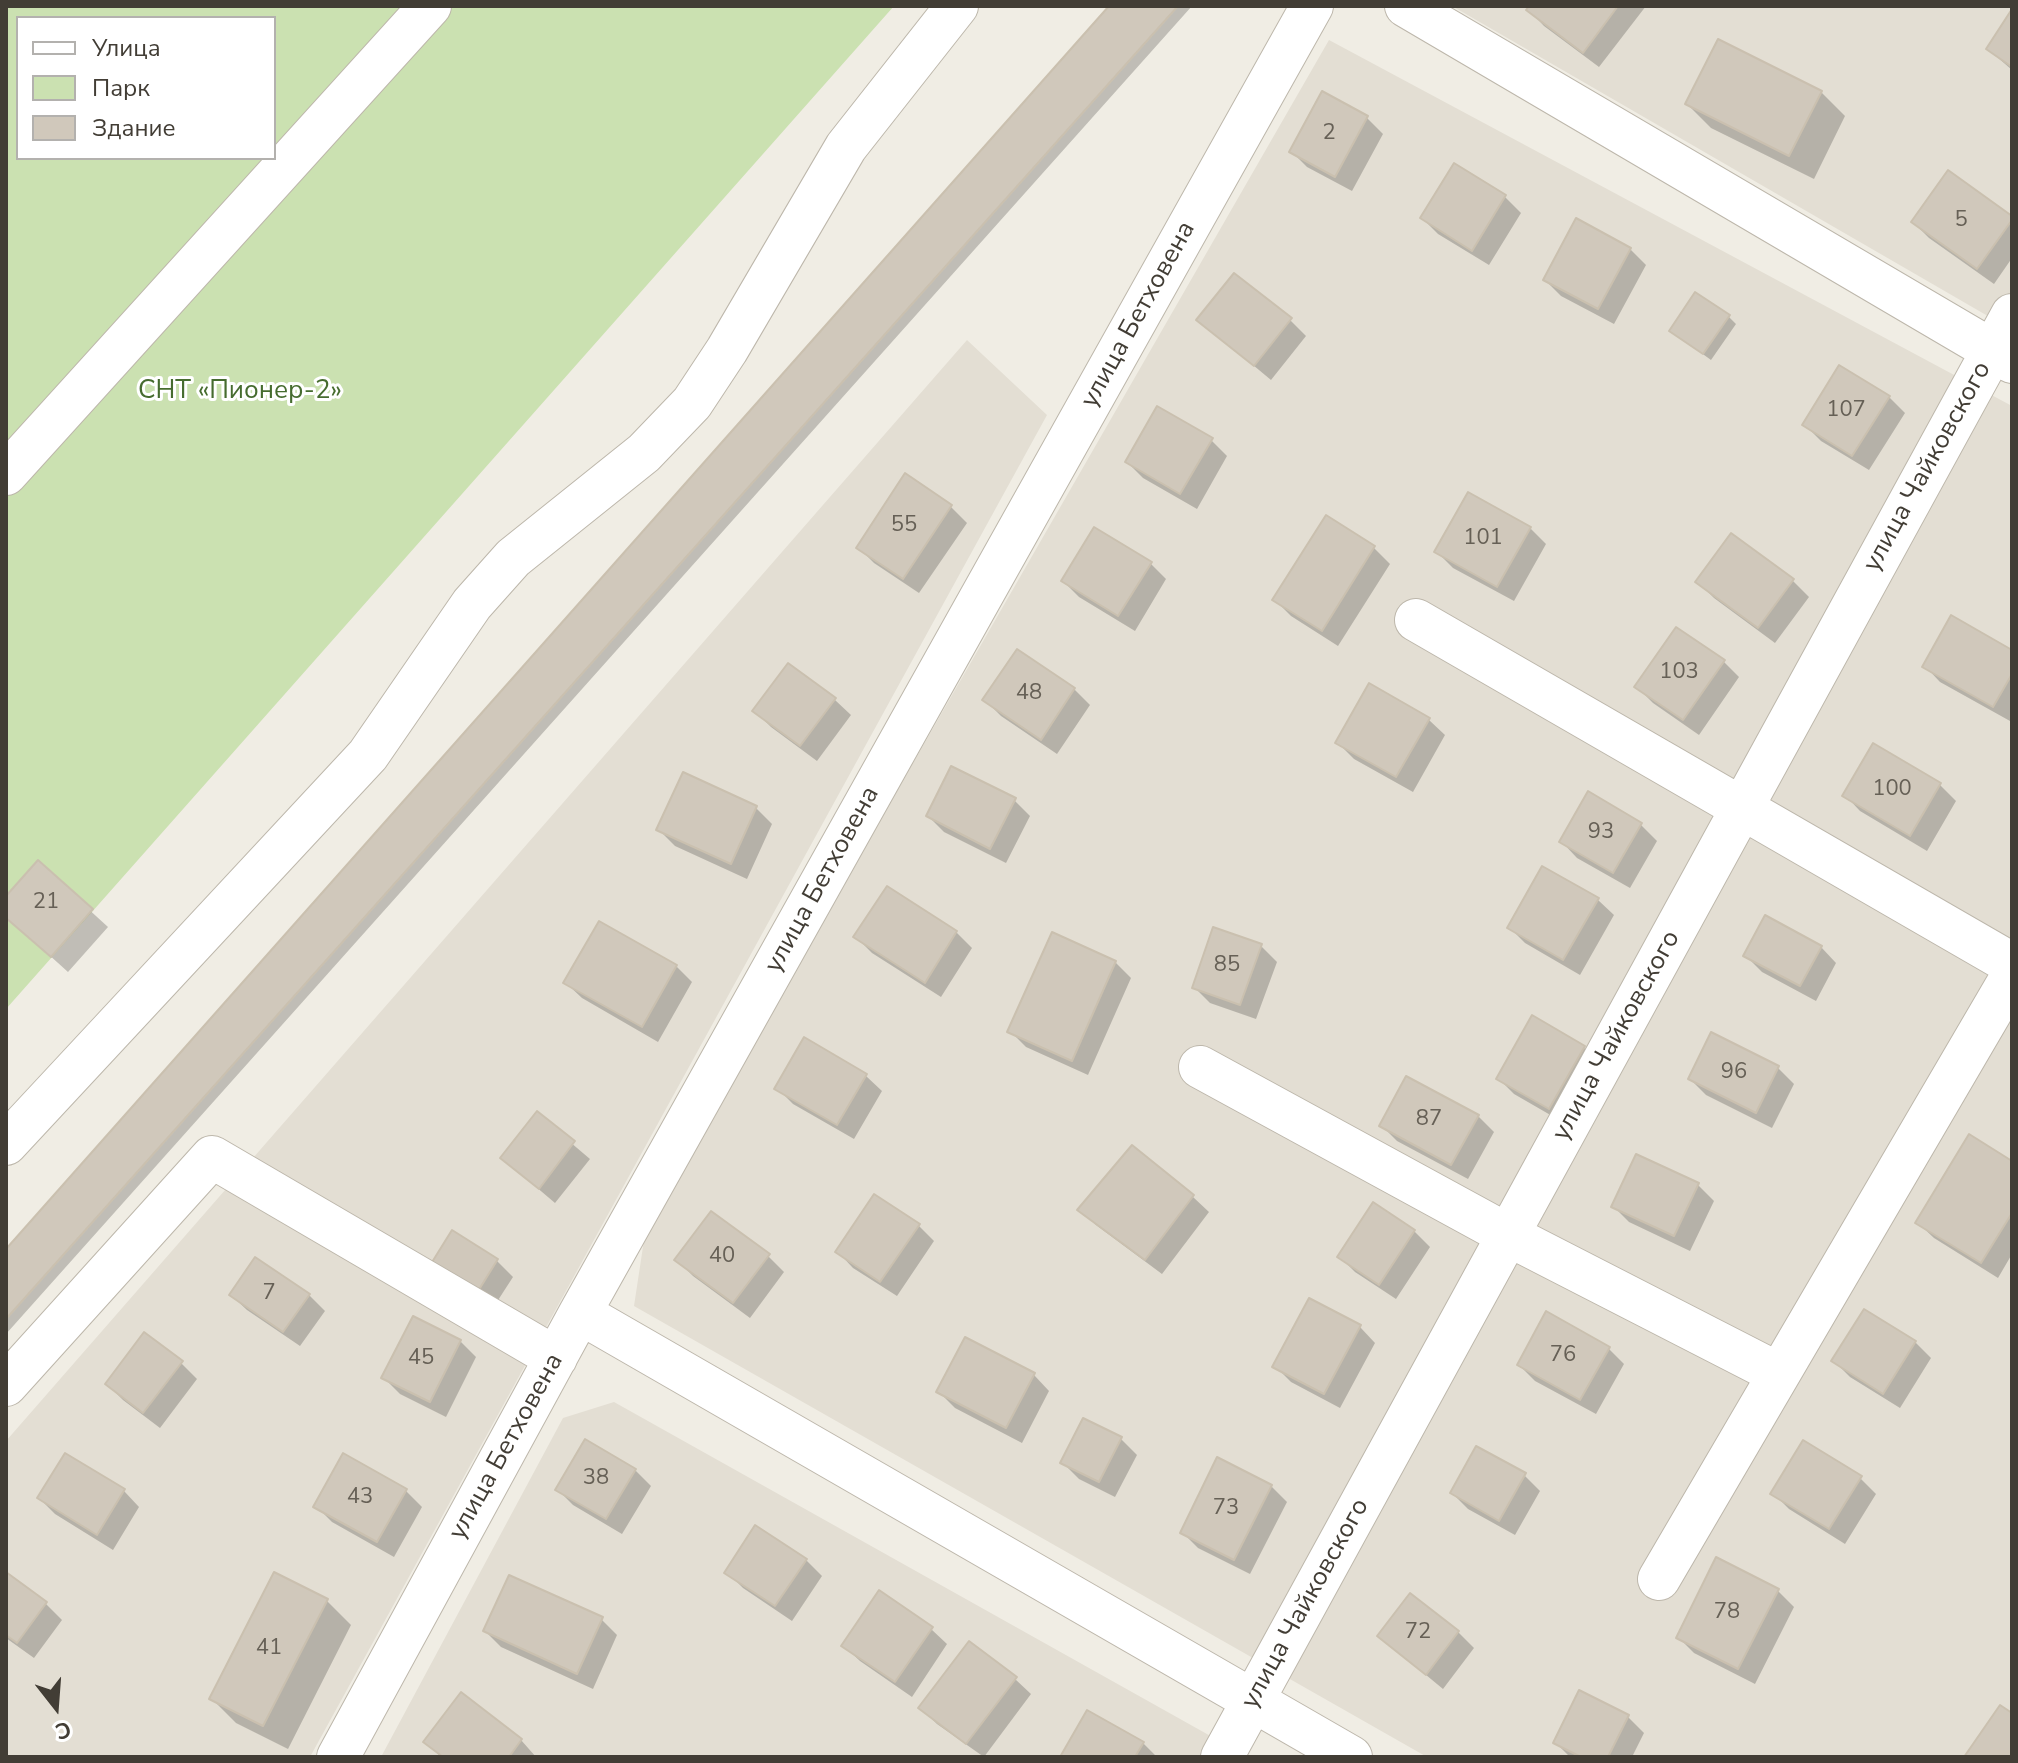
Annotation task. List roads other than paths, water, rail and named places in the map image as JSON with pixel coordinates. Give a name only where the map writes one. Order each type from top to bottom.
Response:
[{"type":"street","points":[[6,474],[430,6]]},
{"type":"street","points":[[6,1144],[368,755],[472,604],[513,558],[644,453],[692,403],[727,350],[846,147],[957,6]]},
{"type":"street","name":"улица Бетховена","points":[[338,1757],[580,1313],[1312,6]]},
{"type":"street","points":[[1406,6],[2002,356]]},
{"type":"street","name":"улица Чайковского","points":[[1222,1757],[1742,808],[2002,356],[2012,315]]},
{"type":"street","points":[[1416,620],[2012,964]]},
{"type":"street","points":[[1659,1579],[2012,976]]},
{"type":"street","points":[[1200,1067],[1508,1235],[1779,1374]]},
{"type":"street","points":[[6,1385],[212,1157],[556,1358]]},
{"type":"street","points":[[580,1313],[1351,1757]]},
{"type":"park label","name":"СНТ «Пионер-2»","points":[[240,392]]}]
